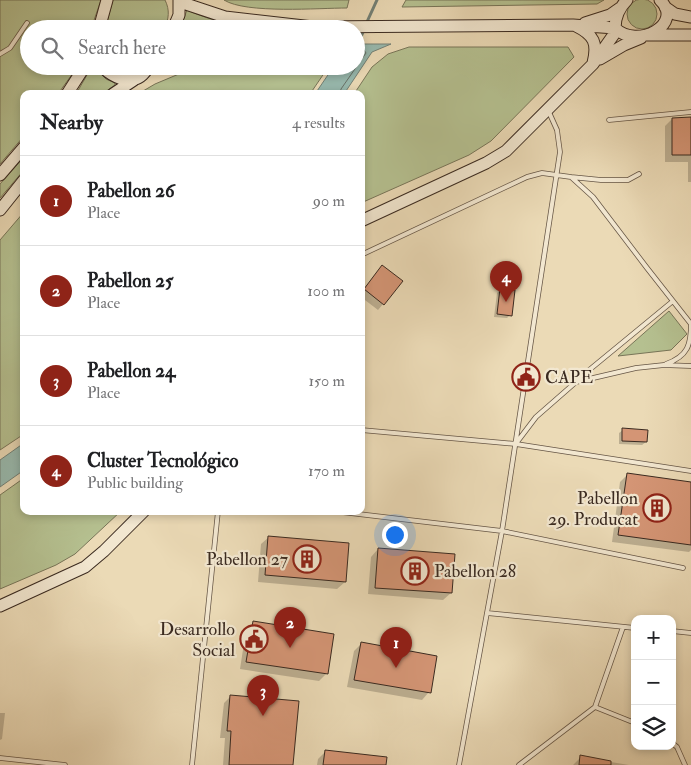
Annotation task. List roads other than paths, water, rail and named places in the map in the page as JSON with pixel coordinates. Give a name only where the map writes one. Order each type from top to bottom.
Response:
[{"type":"main road","points":[[101,20],[107,0]]},
{"type":"main road","points":[[177,20],[180,0],[225,17],[248,20]]},
{"type":"main road","points":[[662,2],[675,14],[691,17]]},
{"type":"main road","points":[[593,64],[624,45],[647,36],[662,26],[666,21],[662,2]]},
{"type":"main road","points":[[573,25],[610,14],[625,3]]},
{"type":"main road","points":[[365,219],[486,163],[506,151],[593,64],[616,29],[615,21],[625,3]]},
{"type":"main road","points":[[365,27],[573,25],[616,29],[628,35],[691,35]]},
{"type":"main road","points":[[573,25],[587,31],[592,38],[596,47],[593,64]]},
{"type":"main road","points":[[70,90],[79,75]]},
{"type":"main road","points":[[112,75],[122,79],[136,75]]},
{"type":"main road","points":[[119,90],[140,75]]},
{"type":"main road","points":[[0,175],[20,152]]},
{"type":"main road","points":[[0,210],[20,185]]},
{"type":"main road","points":[[0,606],[85,567],[104,552],[140,515]]},
{"type":"lane","points":[[0,54],[10,48],[20,33]]},
{"type":"lane","points":[[459,765],[502,531],[557,175],[560,152],[557,130],[547,109]]},
{"type":"lane","points":[[609,120],[691,112]]},
{"type":"lane","points":[[365,253],[526,177],[542,173],[601,180],[628,180],[639,174]]},
{"type":"lane","points":[[571,177],[593,197],[691,324],[690,340],[686,351],[676,360],[664,365]]},
{"type":"lane","points":[[516,444],[536,417],[673,301]]},
{"type":"lane","points":[[576,382],[636,368],[664,365],[691,366]]},
{"type":"lane","points":[[365,430],[516,444],[691,471]]},
{"type":"lane","points":[[192,765],[218,515]]},
{"type":"lane","points":[[365,515],[502,531],[683,568]]},
{"type":"lane","points":[[487,613],[631,628]]},
{"type":"lane","points":[[519,765],[595,707],[623,627]]},
{"type":"lane","points":[[676,632],[691,633]]},
{"type":"lane","points":[[595,707],[631,720]]},
{"type":"lane","points":[[676,746],[685,765]]},
{"type":"lane","points":[[0,758],[65,765]]},
{"type":"water","points":[[365,44],[391,44],[372,52],[365,62]]},
{"type":"water","points":[[328,75],[357,75],[347,90],[318,90]]},
{"type":"water","points":[[20,446],[20,473],[0,487],[0,460]]},
{"type":"waterway","points":[[366,24],[377,0]]},
{"type":"place","name":"Cluster Tecnológico","points":[[506,302]]},
{"type":"place","name":"CAPE","points":[[526,377]]},
{"type":"place","name":"Pabellon 29. Producat","points":[[657,508]]},
{"type":"place","name":"Pabellon 27","points":[[307,559]]},
{"type":"place","name":"Pabellon 28","points":[[415,571]]},
{"type":"place","name":"Desarrollo Social","points":[[254,639]]},
{"type":"place","name":"Pabellon 25","points":[[290,648]]},
{"type":"place","name":"Pabellon 26","points":[[396,668]]},
{"type":"place","name":"Pabellon 24","points":[[263,716]]}]
